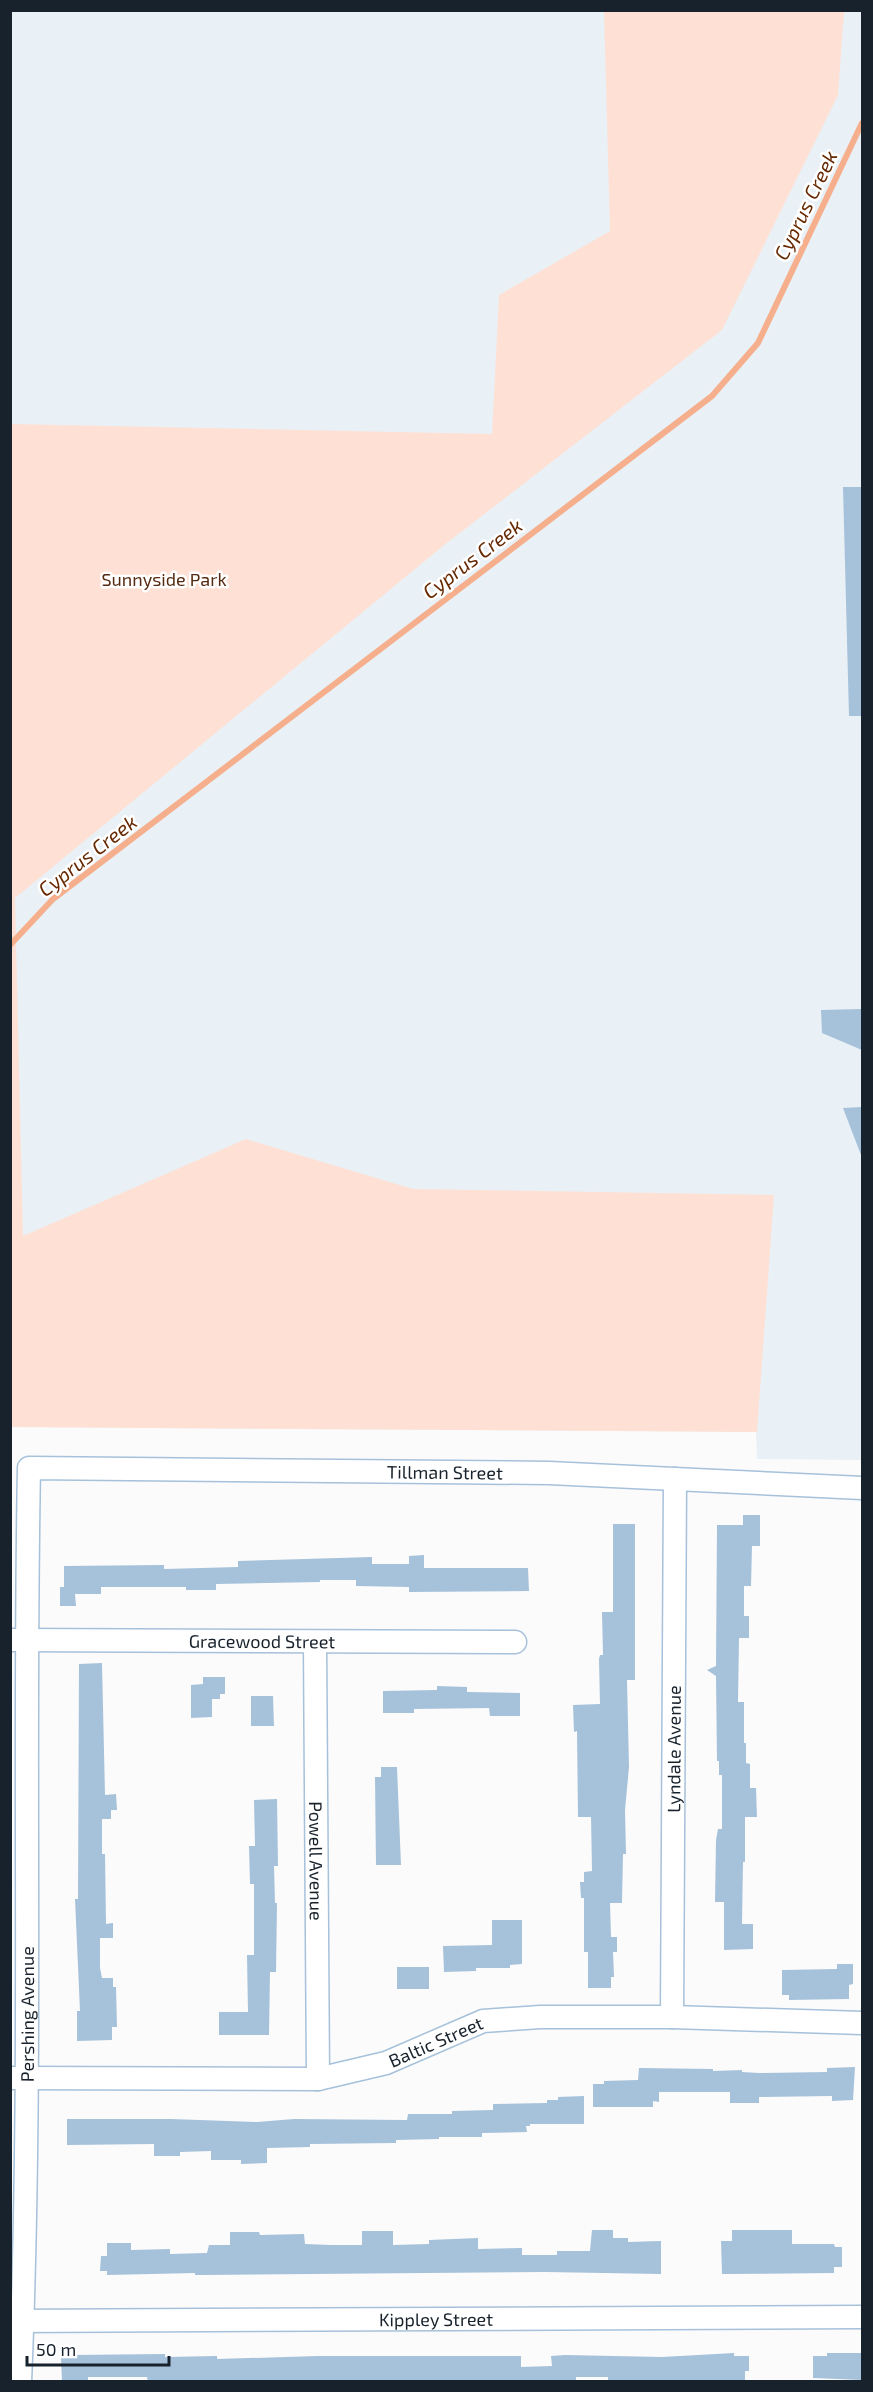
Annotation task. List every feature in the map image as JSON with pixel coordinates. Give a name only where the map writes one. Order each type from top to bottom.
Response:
[{"type":"street","name":"Tillman Street","points":[[29,1468],[549,1473],[862,1488]]},
{"type":"street","name":"Pershing Avenue","points":[[20,2382],[17,2321],[18,1640],[29,1468]]},
{"type":"street","name":"Lyndale Avenue","points":[[672,2017],[675,1479]]},
{"type":"street","name":"Gracewood Street","points":[[18,1640],[514,1642]]},
{"type":"street","name":"Powell Avenue","points":[[315,1642],[318,2079]]},
{"type":"street","name":"Baltic Street","points":[[19,2078],[318,2079],[386,2062],[483,2020],[540,2017],[672,2017],[862,2023]]},
{"type":"street","name":"Kippley Street","points":[[17,2321],[862,2317]]},
{"type":"shaded area","points":[[11,11],[862,11],[862,1460],[757,1459],[756,1432],[11,1427]]},
{"type":"green space","name":"Sunnyside Park","points":[[604,11],[844,11],[838,95],[722,330],[443,546],[15,898],[23,1236],[246,1139],[413,1189],[774,1195],[757,1432],[11,1427],[11,424],[492,434],[499,295],[610,231]]},
{"type":"building","points":[[843,487],[862,487],[862,716],[849,716]]},
{"type":"building","points":[[862,1009],[862,1050],[822,1033],[821,1010]]},
{"type":"building","points":[[862,1107],[862,1155],[861,1155],[843,1108]]},
{"type":"building","points":[[743,1515],[760,1515],[760,1546],[752,1546],[751,1586],[744,1586],[744,1616],[749,1616],[749,1638],[739,1638],[738,1702],[744,1702],[744,1743],[746,1743],[746,1763],[750,1764],[750,1788],[756,1788],[757,1817],[745,1817],[745,1862],[743,1862],[742,1924],[753,1924],[753,1949],[724,1950],[724,1902],[715,1902],[716,1840],[718,1829],[722,1829],[722,1775],[719,1775],[719,1761],[717,1761],[716,1676],[707,1670],[716,1666],[717,1525],[743,1525]]},
{"type":"building","points":[[613,1524],[635,1524],[635,1680],[627,1680],[629,1767],[625,1810],[626,1854],[623,1854],[622,1903],[610,1903],[611,1937],[617,1937],[617,1952],[613,1952],[614,1977],[611,1977],[611,1988],[588,1988],[588,1952],[584,1952],[584,1898],[581,1898],[580,1882],[584,1882],[584,1872],[592,1871],[591,1817],[578,1817],[577,1731],[574,1732],[573,1705],[600,1704],[599,1659],[600,1655],[603,1655],[602,1612],[613,1612]]},
{"type":"building","points":[[424,1555],[424,1568],[528,1568],[529,1591],[409,1592],[409,1587],[356,1586],[356,1580],[216,1584],[216,1590],[186,1590],[186,1587],[101,1587],[101,1594],[75,1594],[76,1606],[60,1606],[60,1587],[64,1587],[64,1566],[164,1565],[164,1569],[238,1567],[238,1561],[372,1557],[372,1564],[409,1564],[409,1556]]},
{"type":"building","points":[[102,1663],[105,1795],[116,1794],[117,1810],[111,1810],[111,1819],[102,1819],[106,1924],[113,1923],[113,1938],[100,1938],[100,1968],[102,1978],[113,1978],[113,1987],[116,1987],[117,2027],[112,2027],[112,2040],[77,2041],[77,2011],[80,2011],[75,1899],[78,1899],[79,1664]]},
{"type":"building","points":[[203,1677],[225,1677],[225,1694],[220,1694],[220,1699],[212,1699],[212,1717],[191,1718],[191,1685],[203,1684]]},
{"type":"building","points":[[437,1686],[467,1687],[467,1692],[520,1693],[520,1716],[490,1716],[489,1708],[414,1709],[414,1713],[383,1713],[383,1691],[437,1690]]},
{"type":"building","points":[[251,1696],[273,1696],[274,1726],[251,1726]]},
{"type":"building","points":[[381,1767],[397,1767],[401,1865],[376,1865],[375,1777],[381,1777]]},
{"type":"building","points":[[277,1799],[278,1866],[274,1866],[275,1903],[277,1903],[276,1972],[270,1972],[269,2035],[219,2035],[219,2012],[248,2012],[247,1955],[254,1955],[254,1884],[250,1884],[249,1846],[255,1846],[254,1800]]},
{"type":"building","points":[[492,1920],[522,1920],[522,1964],[510,1965],[510,1968],[476,1968],[476,1971],[444,1972],[443,1946],[492,1945]]},
{"type":"building","points":[[837,1964],[853,1964],[853,1984],[849,1985],[849,1999],[789,2000],[789,1995],[782,1995],[782,1970],[837,1969]]},
{"type":"building","points":[[397,1967],[429,1967],[429,1989],[397,1989]]},
{"type":"building","points":[[855,2067],[853,2100],[832,2101],[832,2096],[759,2097],[759,2103],[730,2103],[730,2092],[659,2092],[659,2102],[653,2101],[653,2107],[593,2107],[593,2084],[604,2084],[604,2081],[638,2080],[639,2068],[742,2070],[742,2072],[759,2073],[827,2072],[827,2068]]},
{"type":"building","points":[[584,2096],[584,2124],[530,2124],[526,2126],[527,2132],[482,2133],[482,2137],[439,2137],[439,2139],[396,2140],[396,2143],[310,2144],[310,2147],[267,2148],[267,2163],[241,2164],[241,2160],[211,2160],[211,2151],[180,2152],[180,2156],[154,2156],[154,2144],[67,2145],[67,2119],[257,2122],[294,2119],[407,2120],[408,2114],[452,2114],[452,2111],[493,2110],[493,2104],[547,2103],[547,2100],[558,2100],[558,2097]]},
{"type":"building","points":[[592,2230],[613,2230],[613,2238],[628,2238],[628,2242],[661,2241],[661,2274],[546,2272],[107,2275],[107,2271],[100,2271],[101,2256],[107,2256],[107,2243],[131,2243],[131,2250],[170,2249],[170,2254],[207,2253],[209,2245],[230,2245],[230,2232],[259,2232],[260,2235],[304,2234],[305,2244],[362,2245],[362,2231],[393,2231],[393,2245],[429,2244],[429,2240],[478,2238],[478,2249],[522,2248],[522,2255],[557,2255],[557,2251],[590,2251]]},
{"type":"building","points":[[732,2230],[792,2230],[792,2244],[834,2244],[835,2247],[842,2247],[842,2267],[834,2267],[834,2273],[722,2274],[721,2241],[732,2241]]},
{"type":"building","points":[[734,2353],[734,2356],[749,2356],[749,2371],[745,2371],[745,2382],[608,2382],[608,2377],[576,2377],[576,2382],[148,2382],[147,2377],[88,2377],[88,2382],[62,2382],[61,2357],[165,2354],[165,2357],[217,2356],[217,2359],[318,2356],[521,2356],[521,2367],[552,2366],[551,2356],[565,2355],[662,2357]]},
{"type":"building","points":[[827,2353],[862,2353],[862,2380],[813,2378],[813,2356],[827,2356]]},
{"type":"waterway","name":"Cyprus Creek","points":[[10,945],[53,899],[712,396],[758,343],[862,123]]}]
